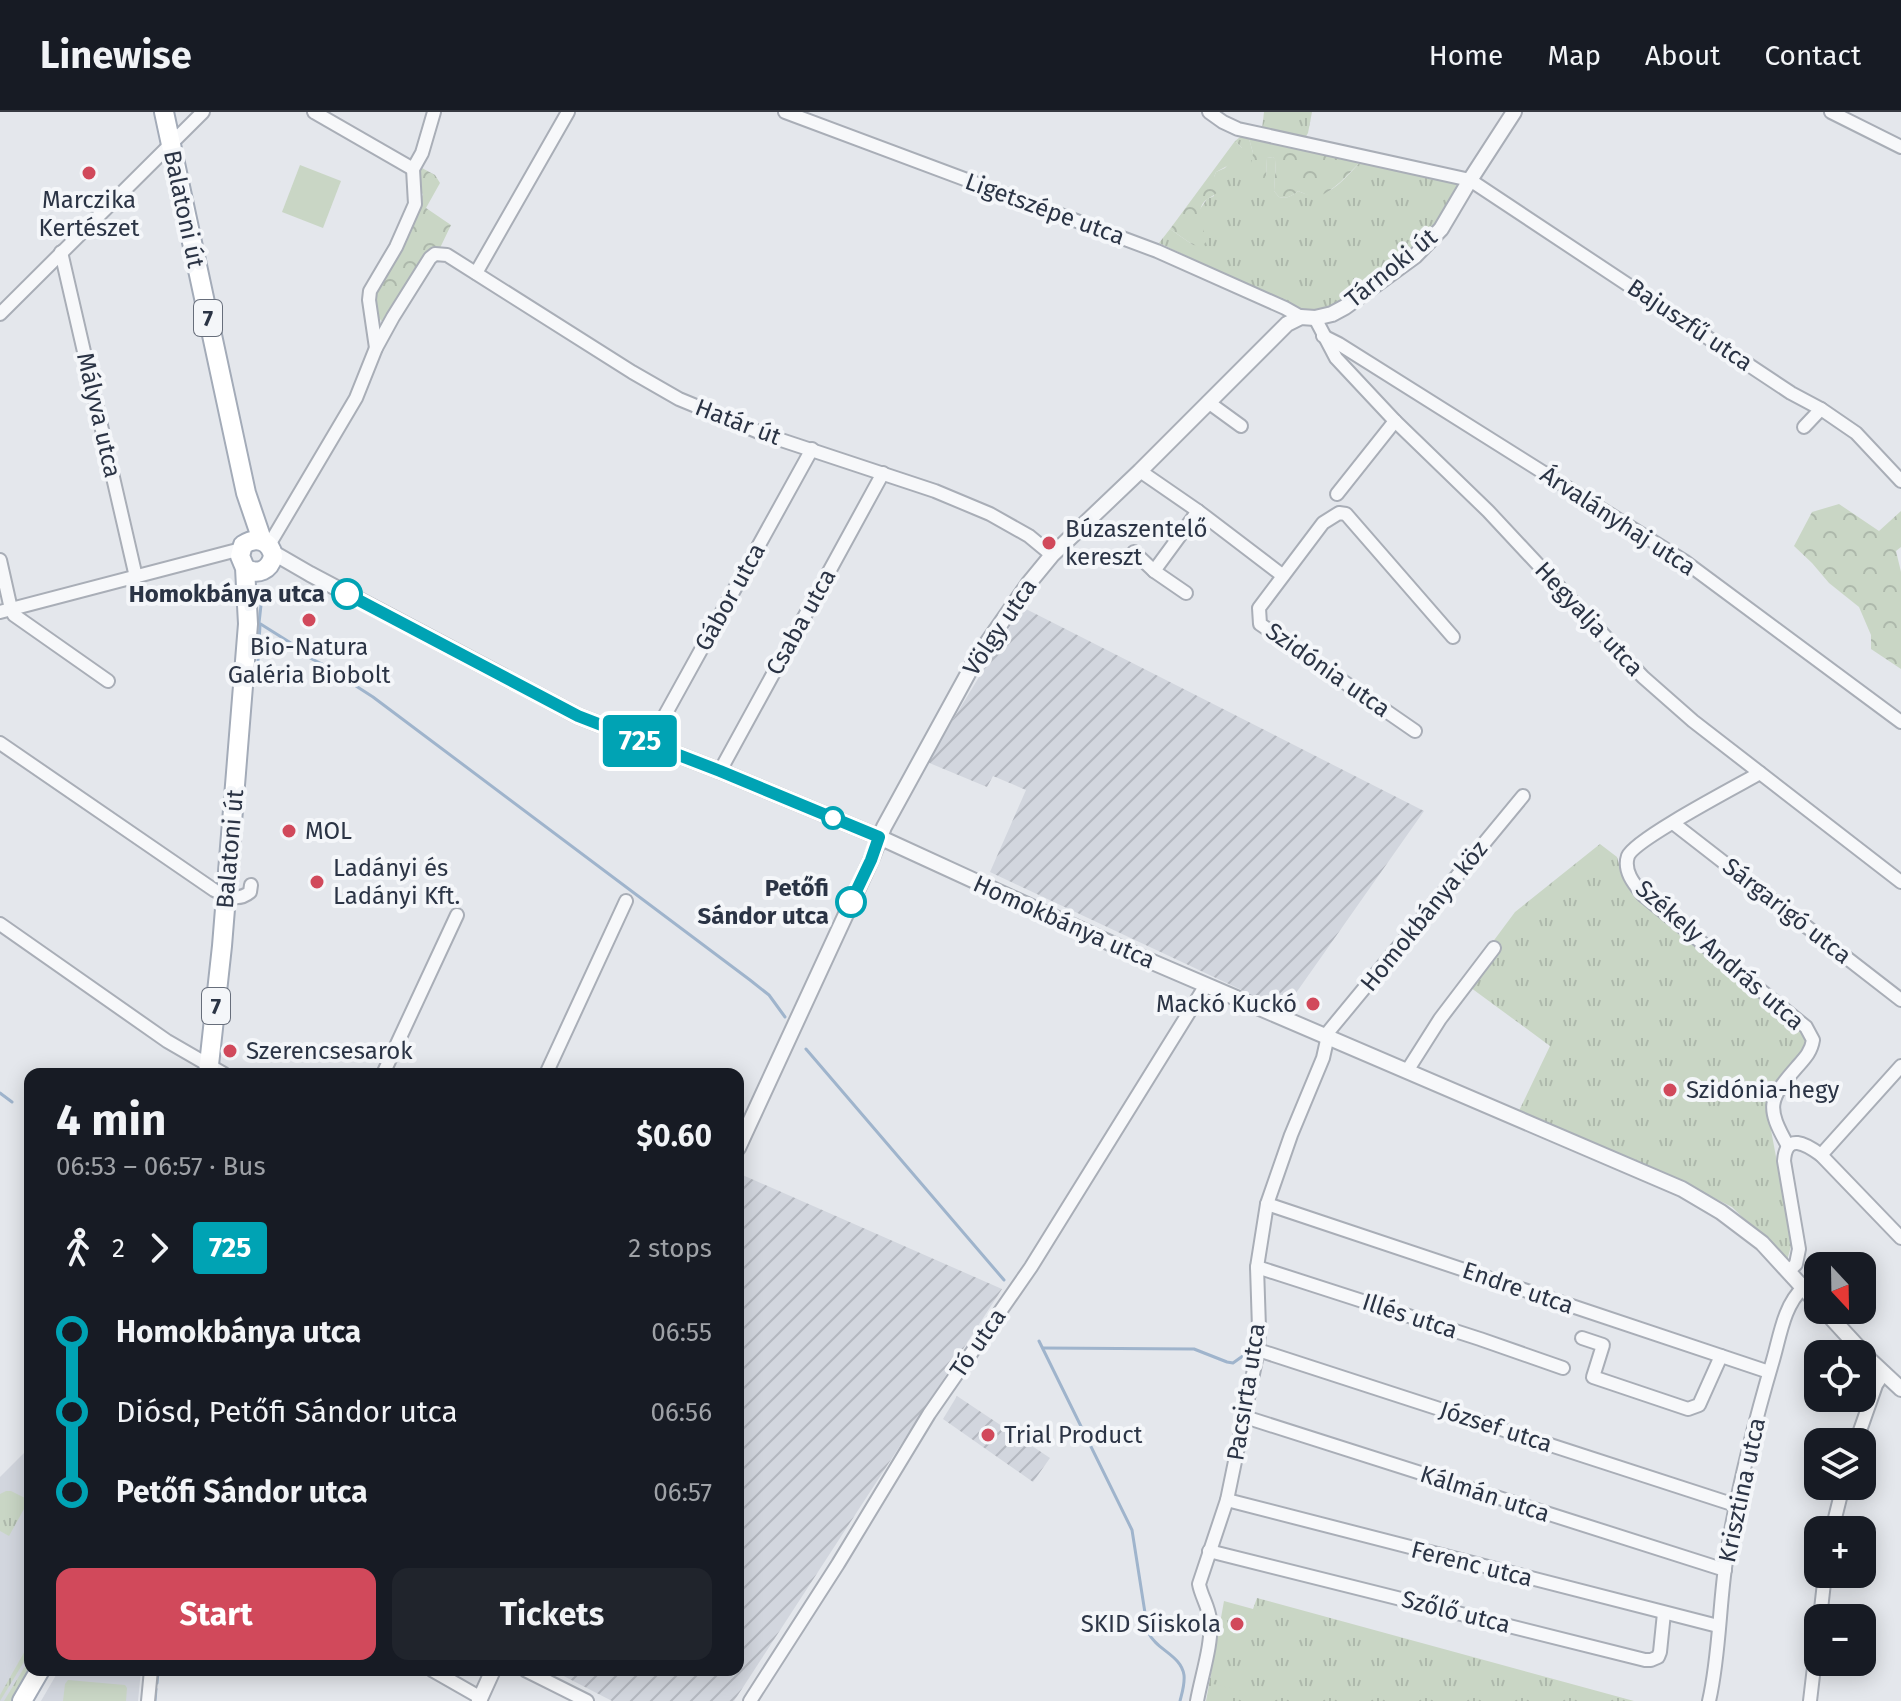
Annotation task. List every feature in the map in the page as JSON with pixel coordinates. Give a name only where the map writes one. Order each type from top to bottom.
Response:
[{"type":"main road","name":"Balatoni út","points":[[164,112],[258,555],[248,624],[214,1068]]},
{"type":"main road","points":[[22,1701],[37,1676]]},
{"type":"street","points":[[1,311],[203,112]]},
{"type":"street","points":[[314,112],[413,169]]},
{"type":"street","points":[[6,610],[136,577],[258,555],[356,398],[376,348],[370,291],[396,247],[415,204],[413,169],[422,153],[434,112]]},
{"type":"street","points":[[476,273],[568,112]]},
{"type":"street","name":"Ligetszépe utca","points":[[785,112],[1157,251],[1308,318]]},
{"type":"street","points":[[1209,112],[1238,129],[1470,180]]},
{"type":"street","name":"Tárnoki út","points":[[1308,318],[1332,314],[1345,307],[1415,256],[1441,229],[1514,112]]},
{"type":"street","points":[[1831,112],[1901,147]]},
{"type":"street","name":"Bajuszfű utca","points":[[1470,180],[1856,433],[1901,481]]},
{"type":"street","name":"Mályva utca","points":[[61,252],[136,577]]},
{"type":"street","name":"Határ út","points":[[376,348],[430,258],[440,253],[447,255],[679,399],[766,435],[935,491],[1029,536],[1052,555]]},
{"type":"street","name":"Hegyalja utca","points":[[1308,318],[1336,358],[1395,421],[1488,511],[1643,677],[1693,721],[1901,882]]},
{"type":"street","name":"Völgy utca","points":[[879,837],[976,659],[1007,612],[1052,555],[1287,324],[1308,318]]},
{"type":"street","name":"Árvalányhaj utca","points":[[1323,336],[1684,561],[1901,722]]},
{"type":"street","points":[[1208,402],[1241,426]]},
{"type":"street","points":[[1804,427],[1821,409]]},
{"type":"street","points":[[1337,494],[1395,421]]},
{"type":"street","name":"Gábor utca","points":[[649,744],[812,449]]},
{"type":"street","points":[[1140,471],[1282,575]]},
{"type":"street","name":"Csaba utca","points":[[720,771],[883,473]]},
{"type":"street","points":[[1154,571],[1198,511]]},
{"type":"street","name":"Szidónia utca","points":[[1415,731],[1260,624],[1259,608],[1323,523],[1339,513],[1346,514],[1453,637]]},
{"type":"street","points":[[1134,552],[1154,571],[1186,593]]},
{"type":"street","name":"Homokbánya utca","points":[[258,555],[288,570],[310,574],[578,716],[879,837],[1206,985],[1682,1189],[1762,1243],[1803,1288]]},
{"type":"street","points":[[0,560],[6,610],[108,681]]},
{"type":"street","points":[[0,743],[211,888],[226,896],[239,898],[250,892],[251,885]]},
{"type":"street","name":"Székely András utca","points":[[1760,773],[1634,848],[1627,859],[1628,873],[1643,895],[1806,1027],[1813,1040],[1811,1052],[1781,1085],[1774,1098],[1773,1113],[1788,1146]]},
{"type":"street","name":"Homokbánya köz","points":[[1328,1038],[1329,1031],[1523,796]]},
{"type":"street","name":"Sárgarigó utca","points":[[1673,823],[1901,1000]]},
{"type":"street","points":[[744,1135],[879,837]]},
{"type":"street","points":[[549,1068],[626,901]]},
{"type":"street","points":[[386,1068],[457,915]]},
{"type":"street","points":[[0,924],[208,1068]]},
{"type":"street","points":[[1407,1071],[1440,1019],[1494,948]]},
{"type":"street","name":"Tó utca","points":[[750,1701],[929,1414],[1031,1267],[1206,985]]},
{"type":"street","name":"Pacsirta utca","points":[[1197,1701],[1211,1624],[1199,1584],[1227,1500],[1258,1350],[1257,1267],[1267,1204],[1328,1038]]},
{"type":"street","points":[[1821,1155],[1901,1066]]},
{"type":"street","points":[[1789,1271],[1796,1264],[1799,1249],[1784,1152],[1795,1142],[1806,1144],[1821,1155],[1896,1222],[1901,1238]]},
{"type":"street","name":"Endre utca","points":[[1267,1204],[1769,1372]]},
{"type":"street","name":"Illés utca","points":[[1257,1267],[1563,1368]]},
{"type":"street","name":"Krisztina utca","points":[[1709,1701],[1735,1505],[1769,1372],[1794,1297],[1803,1288]]},
{"type":"street","points":[[1837,1324],[1901,1389]]},
{"type":"street","points":[[1582,1338],[1603,1345],[1593,1377],[1688,1409],[1699,1405],[1721,1356]]},
{"type":"street","name":"József utca","points":[[1258,1350],[1735,1505]]},
{"type":"street","points":[[1861,1428],[1876,1385],[1884,1373]]},
{"type":"street","name":"Kálmán utca","points":[[1245,1417],[1725,1570]]},
{"type":"street","name":"Ferenc utca","points":[[1227,1500],[1718,1626]]},
{"type":"street","name":"Szőlő utca","points":[[1209,1551],[1645,1660],[1655,1659],[1660,1652],[1664,1613]]},
{"type":"street","points":[[148,1701],[150,1676]]},
{"type":"street","points":[[442,1676],[480,1700],[490,1676]]},
{"type":"street","points":[[537,1676],[587,1701]]},
{"type":"street","points":[[1810,1701],[1813,1676]]},
{"type":"shaded area","points":[[1022,607],[1424,811],[1284,1010],[990,872],[1026,790],[993,776],[987,787],[927,762]]},
{"type":"shaded area","points":[[744,1176],[1002,1289],[734,1701],[612,1701],[564,1676],[744,1676]]},
{"type":"shaded area","points":[[957,1396],[1050,1458],[1033,1482],[943,1419]]},
{"type":"shaded area","points":[[24,1453],[26,1676],[8,1701],[0,1701],[0,1477]]},
{"type":"shaded area","points":[[56,1676],[140,1676],[138,1701],[41,1701]]},
{"type":"green space","points":[[1264,112],[1312,112],[1308,133],[1305,138],[1262,129]]},
{"type":"green space","points":[[1244,134],[1248,135],[1253,153],[1266,176],[1267,158],[1276,160],[1274,191],[1279,197],[1289,197],[1298,191],[1317,195],[1326,192],[1341,182],[1362,160],[1460,185],[1441,220],[1420,245],[1341,303],[1321,309],[1301,310],[1159,243],[1170,229],[1193,245],[1200,209],[1207,199],[1214,196],[1216,172],[1225,168],[1242,148],[1235,141]]},
{"type":"green space","points":[[1248,135],[1362,160],[1322,195],[1315,198],[1298,191],[1289,197],[1279,197],[1274,191],[1276,161],[1273,157],[1267,158],[1266,176],[1261,182],[1254,183],[1249,178],[1253,153]]},
{"type":"green space","points":[[1235,141],[1243,153],[1238,160],[1216,172],[1214,177],[1218,192],[1202,204],[1201,209],[1200,219],[1207,241],[1202,246],[1193,245],[1170,229]]},
{"type":"green space","points":[[300,165],[341,181],[323,228],[282,212]]},
{"type":"green space","points":[[420,167],[435,175],[440,183],[426,208],[451,225],[440,248],[432,252],[384,324],[374,308],[374,292],[398,235],[417,199],[423,195],[415,179]]},
{"type":"green space","points":[[1839,504],[1879,531],[1901,511],[1901,547],[1896,551],[1901,572],[1901,669],[1871,649],[1871,635],[1859,607],[1829,583],[1794,546],[1812,512]]},
{"type":"green space","points":[[1600,844],[1617,857],[1622,875],[1639,897],[1807,1028],[1805,1051],[1768,1114],[1792,1242],[1787,1261],[1732,1207],[1668,1175],[1518,1113],[1550,1046],[1463,982],[1515,912]]},
{"type":"green space","points":[[11,1491],[24,1498],[24,1509],[9,1536],[0,1531],[0,1494]]},
{"type":"green space","points":[[1257,1598],[1634,1701],[1206,1701],[1224,1601],[1253,1609]]},
{"type":"green space","points":[[24,1653],[24,1662],[0,1701],[0,1695]]},
{"type":"green space","points":[[24,1668],[24,1676],[27,1676],[12,1701],[4,1701]]},
{"type":"green space","points":[[68,1680],[125,1685],[126,1701],[63,1701]]},
{"type":"green space","points":[[1213,1684],[1234,1689],[1231,1701],[1208,1701]]},
{"type":"waterway","points":[[262,596],[259,623],[373,697],[750,980],[769,995],[785,1017]]},
{"type":"waterway","points":[[258,661],[260,625]]},
{"type":"waterway","points":[[806,1049],[1004,1280]]},
{"type":"waterway","points":[[0,1093],[12,1102]]},
{"type":"waterway","points":[[1039,1341],[1132,1530],[1148,1632],[1182,1668],[1184,1682],[1180,1701]]},
{"type":"waterway","points":[[1043,1348],[1194,1349],[1233,1363],[1247,1353],[1253,1353]]},
{"type":"waterway","points":[[157,1683],[158,1676]]},
{"type":"waterway","points":[[155,1701],[156,1689]]},
{"type":"bus line","name":"725","points":[[347,594],[578,716],[879,837],[851,902]]},
{"type":"place","name":"Marczika Kertészet","points":[[89,173]]},
{"type":"place","name":"Búzaszentelő kereszt","points":[[1049,543]]},
{"type":"place","name":"Homokbánya utca","points":[[347,594]]},
{"type":"place","name":"Bio-Natura Galéria Biobolt","points":[[309,620]]},
{"type":"place","name":"MOL","points":[[289,831]]},
{"type":"place","name":"Ladányi és Ladányi Kft.","points":[[317,882]]},
{"type":"place","name":"Petőfi Sándor utca","points":[[851,902]]},
{"type":"place","name":"Mackó Kuckó","points":[[1313,1004]]},
{"type":"place","name":"Szerencsesarok","points":[[230,1051]]},
{"type":"place","name":"Szidónia-hegy","points":[[1670,1090]]},
{"type":"place","name":"Trial Product","points":[[988,1435]]},
{"type":"place","name":"SKID Síiskola","points":[[1237,1624]]}]
